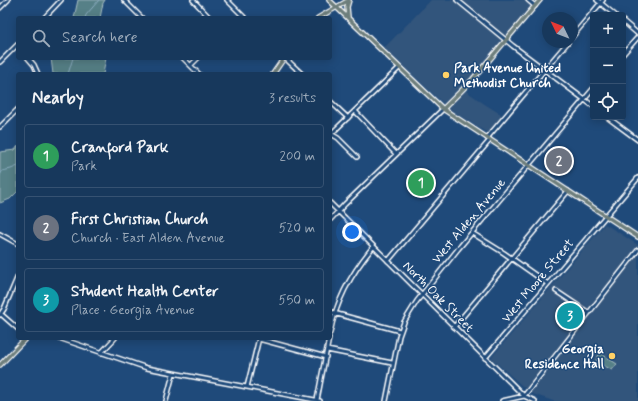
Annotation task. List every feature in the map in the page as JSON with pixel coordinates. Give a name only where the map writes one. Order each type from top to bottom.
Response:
[{"type":"main road","points":[[329,0],[443,109],[638,237]]},
{"type":"main road","points":[[321,16],[349,0]]},
{"type":"main road","points":[[348,18],[347,7],[349,0]]},
{"type":"main road","points":[[443,109],[472,81],[540,0]]},
{"type":"main road","points":[[274,72],[284,60]]},
{"type":"main road","points":[[0,365],[24,340]]},
{"type":"street","points":[[0,8],[7,0]]},
{"type":"street","points":[[46,16],[62,0]]},
{"type":"street","points":[[125,0],[140,16]]},
{"type":"street","points":[[193,0],[208,16]]},
{"type":"street","points":[[227,0],[242,16]]},
{"type":"street","points":[[457,0],[506,41],[590,104]]},
{"type":"street","points":[[528,0],[535,6]]},
{"type":"street","points":[[597,0],[602,1],[612,12]]},
{"type":"street","points":[[578,30],[602,1]]},
{"type":"street","points":[[626,24],[638,34]]},
{"type":"street","points":[[626,51],[638,37]]},
{"type":"street","points":[[0,62],[16,47]]},
{"type":"street","points":[[388,261],[563,48]]},
{"type":"street","points":[[30,60],[37,72]]},
{"type":"street","points":[[185,60],[197,72]]},
{"type":"street","points":[[191,65],[196,60]]},
{"type":"street","points":[[287,60],[300,72]]},
{"type":"street","points":[[332,133],[399,68]]},
{"type":"street","name":"West Alden Avenue","points":[[386,401],[392,364],[400,331],[422,294],[472,232],[590,93]]},
{"type":"street","points":[[332,103],[348,118]]},
{"type":"street","points":[[332,218],[443,109]]},
{"type":"street","points":[[0,127],[16,111]]},
{"type":"street","points":[[355,111],[396,154]]},
{"type":"street","points":[[611,120],[638,140]]},
{"type":"street","points":[[332,135],[338,138],[357,157]]},
{"type":"street","name":"West Moore Street","points":[[485,358],[638,178]]},
{"type":"street","points":[[454,327],[568,191]]},
{"type":"street","name":"North Oak Street","points":[[332,205],[524,396],[535,401]]},
{"type":"street","points":[[472,232],[548,284]]},
{"type":"street","points":[[0,234],[16,243]]},
{"type":"street","points":[[332,326],[335,314],[355,270],[373,246]]},
{"type":"street","points":[[502,401],[524,396],[638,250]]},
{"type":"street","points":[[16,281],[0,315],[16,327]]},
{"type":"street","points":[[556,291],[589,312]]},
{"type":"street","points":[[332,313],[400,331]]},
{"type":"street","points":[[64,340],[135,365],[173,374],[319,401],[329,340]]},
{"type":"street","points":[[102,353],[113,340]]},
{"type":"street","points":[[247,387],[259,340]]},
{"type":"street","points":[[263,340],[326,357]]},
{"type":"street","points":[[327,350],[392,364]]},
{"type":"street","points":[[166,401],[173,374]]},
{"type":"shaded area","points":[[431,0],[531,0],[535,3],[462,88],[502,115],[489,134],[449,109],[384,48]]},
{"type":"shaded area","points":[[605,224],[638,245],[638,401],[553,401],[530,393],[491,358]]},
{"type":"green space","points":[[78,0],[105,0],[100,16],[74,16]]},
{"type":"green space","points":[[51,60],[106,60],[103,72],[53,72]]},
{"type":"green space","points":[[16,149],[16,193],[10,199],[0,203],[0,152]]},
{"type":"green space","points":[[600,353],[617,364],[612,370],[601,364],[600,357],[600,363],[596,360]]},
{"type":"waterway","points":[[86,16],[99,0]]},
{"type":"waterway","points":[[69,72],[72,60]]},
{"type":"waterway","points":[[0,176],[2,171],[16,167]]},
{"type":"place","name":"Park Avenue United Methodist Church","points":[[446,75]]},
{"type":"place","name":"First Christian Church","points":[[559,161]]},
{"type":"place","name":"Cranford Park","points":[[421,183]]},
{"type":"place","name":"Student Health Center","points":[[570,316]]},
{"type":"place","name":"Georgia Residence Hall","points":[[612,356]]}]
